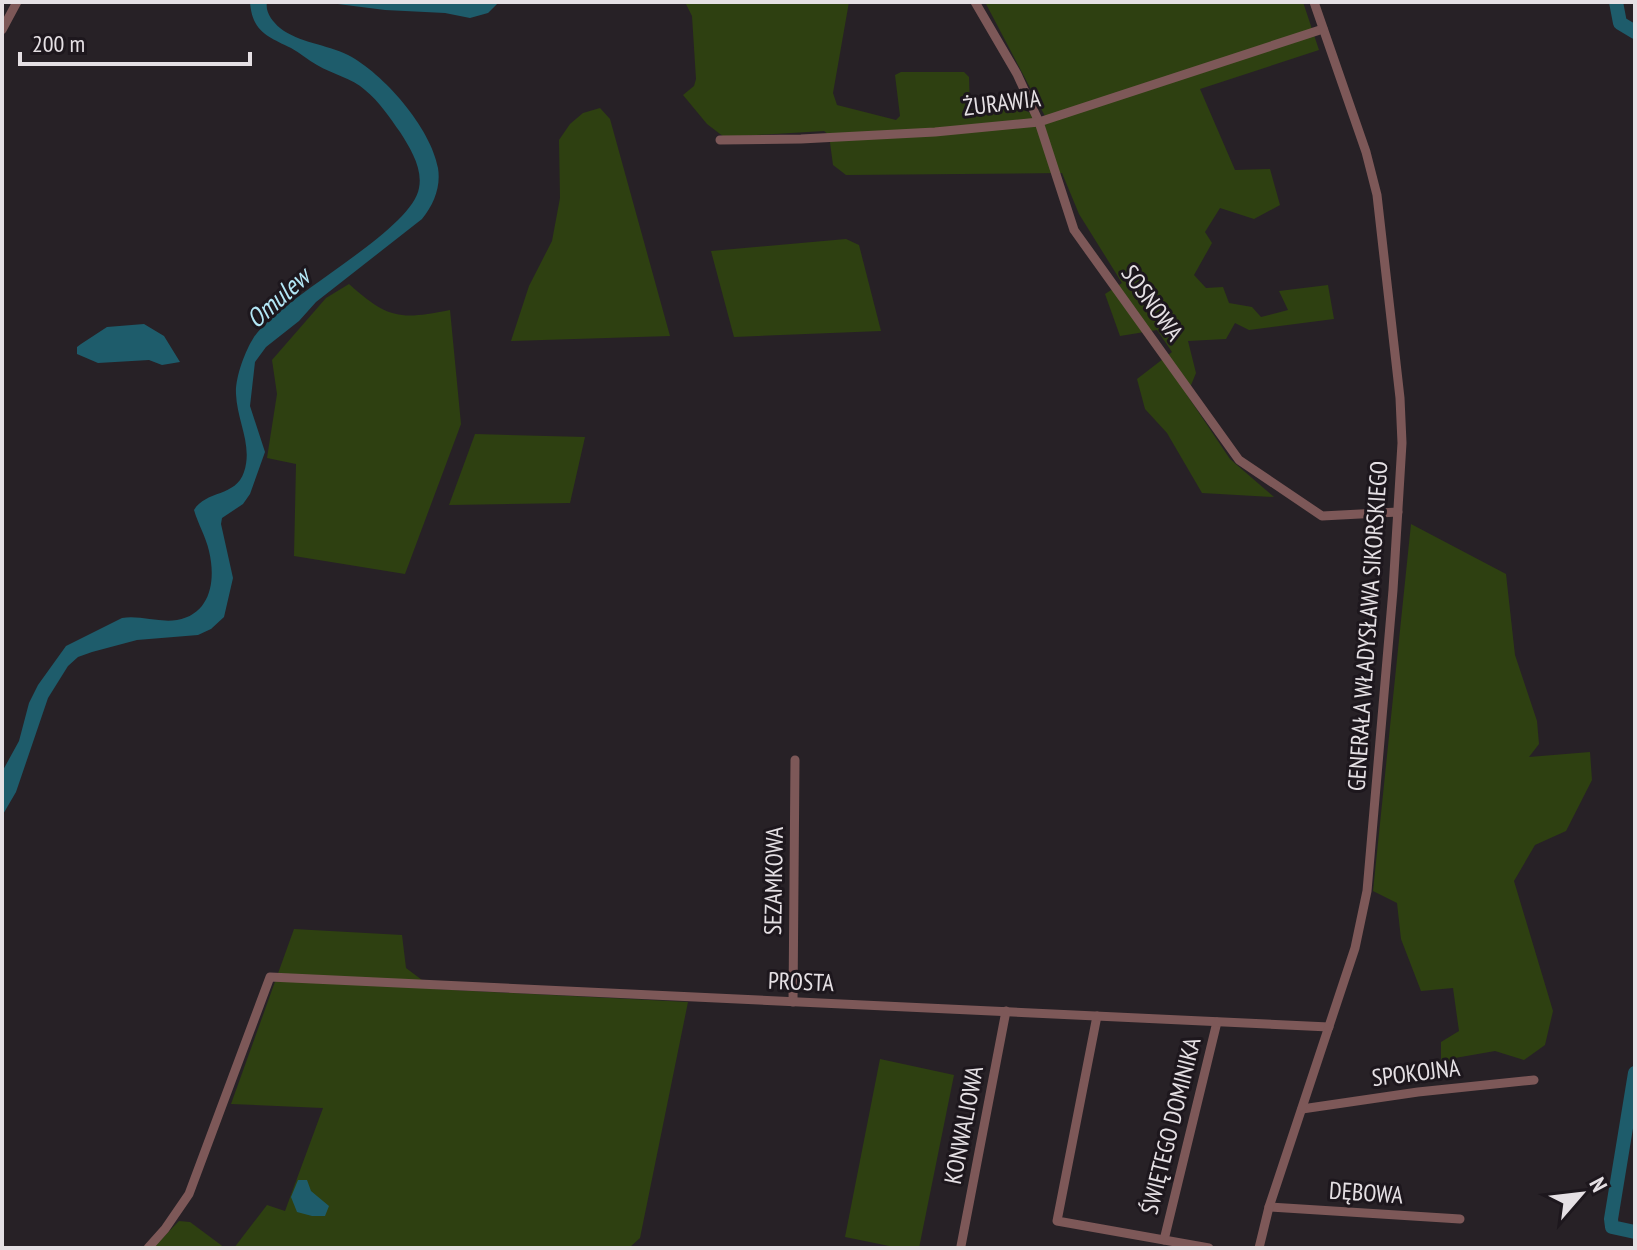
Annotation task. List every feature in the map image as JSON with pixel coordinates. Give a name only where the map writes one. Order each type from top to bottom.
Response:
[{"type":"street","points":[[2,30],[17,2]]},
{"type":"street","name":"SOSNOWA","points":[[975,2],[1017,74],[1039,122],[1074,230],[1239,460],[1322,516],[1398,512]]},
{"type":"street","name":"GENERAŁA WŁADYSŁAWA SIKORSKIEGO","points":[[1259,1248],[1269,1207],[1355,948],[1367,891],[1402,443],[1400,398],[1377,195],[1366,152],[1314,2]]},
{"type":"street","name":"ŻURAWIA","points":[[720,140],[935,132],[1039,122],[1323,29]]},
{"type":"street","name":"SEZAMKOWA","points":[[793,1002],[795,760]]},
{"type":"street","name":"PROSTA","points":[[148,1248],[189,1194],[270,977],[1329,1027]]},
{"type":"street","name":"KONWALIOWA","points":[[961,1246],[1006,1011]]},
{"type":"street","points":[[1097,1016],[1057,1221],[1209,1248]]},
{"type":"street","name":"ŚWIĘTEGO DOMINIKA","points":[[1164,1240],[1217,1022]]},
{"type":"street","name":"SPOKOJNA","points":[[1302,1109],[1418,1092],[1534,1080]]},
{"type":"street","name":"DĘBOWA","points":[[1269,1207],[1460,1219]]},
{"type":"green space","points":[[685,2],[849,2],[833,93],[837,105],[896,120],[900,116],[895,75],[901,72],[964,72],[969,77],[970,108],[976,111],[1012,105],[1047,120],[985,2],[1303,2],[1319,50],[1200,89],[1235,170],[1270,169],[1280,205],[1254,219],[1220,208],[1205,232],[1212,243],[1194,275],[1206,288],[1223,287],[1229,303],[1252,307],[1261,317],[1288,310],[1279,291],[1328,285],[1334,319],[1249,330],[1235,323],[1226,339],[1188,341],[1196,373],[1187,395],[1230,459],[1274,497],[1202,493],[1167,433],[1145,409],[1137,379],[1172,352],[1157,330],[1120,336],[1105,294],[1122,283],[1079,214],[1062,173],[846,175],[833,165],[829,135],[824,131],[724,137],[707,124],[683,95],[694,86],[696,79],[692,16]]},
{"type":"green space","points":[[600,108],[610,119],[670,336],[511,341],[529,286],[552,241],[560,198],[559,140],[570,124],[583,113]]},
{"type":"green space","points":[[846,239],[859,245],[881,331],[734,337],[711,251]]},
{"type":"green space","points":[[349,284],[374,304],[395,314],[419,315],[450,310],[461,424],[405,574],[294,556],[296,464],[267,458],[277,394],[272,360],[326,298]]},
{"type":"green space","points":[[475,434],[585,437],[570,503],[449,505]]},
{"type":"green space","points":[[1411,524],[1506,574],[1515,655],[1537,721],[1539,744],[1529,757],[1590,752],[1592,780],[1566,831],[1535,845],[1514,881],[1553,1011],[1545,1045],[1524,1060],[1495,1051],[1455,1058],[1441,1078],[1441,1042],[1459,1031],[1453,988],[1421,991],[1401,939],[1397,903],[1373,891]]},
{"type":"green space","points":[[294,929],[402,935],[406,968],[434,989],[688,1002],[640,1238],[629,1248],[234,1248],[267,1205],[285,1211],[323,1108],[231,1104]]},
{"type":"green space","points":[[880,1059],[954,1075],[919,1248],[899,1248],[845,1237]]},
{"type":"green space","points":[[179,1221],[190,1222],[225,1248],[153,1248]]},
{"type":"water","points":[[250,2],[267,2],[270,16],[280,28],[296,37],[348,55],[390,88],[416,119],[434,152],[439,175],[436,195],[422,219],[316,302],[299,321],[266,347],[255,362],[250,406],[265,452],[250,494],[243,504],[222,518],[233,578],[224,617],[211,629],[198,635],[137,640],[78,657],[68,666],[48,698],[16,792],[2,816],[2,772],[19,741],[29,703],[38,685],[66,646],[122,618],[177,620],[188,617],[204,603],[211,584],[211,562],[194,510],[206,499],[234,486],[244,472],[247,452],[236,388],[241,365],[254,337],[292,302],[395,223],[411,205],[419,188],[419,173],[411,151],[375,99],[354,82],[317,65],[263,32],[254,20]]},
{"type":"water","points":[[322,2],[499,2],[488,13],[470,18]]},
{"type":"water","points":[[144,324],[164,336],[180,362],[162,365],[149,360],[98,363],[77,354],[77,347],[107,327]]},
{"type":"water","points":[[298,1180],[307,1180],[311,1191],[329,1206],[325,1216],[297,1212],[291,1197]]},
{"type":"waterway","points":[[1616,2],[1620,23],[1635,32]]},
{"type":"waterway","points":[[1635,1073],[1611,1219],[1612,1227],[1635,1232]]},
{"type":"water label","name":"Omulew","points":[[278,298]]}]
